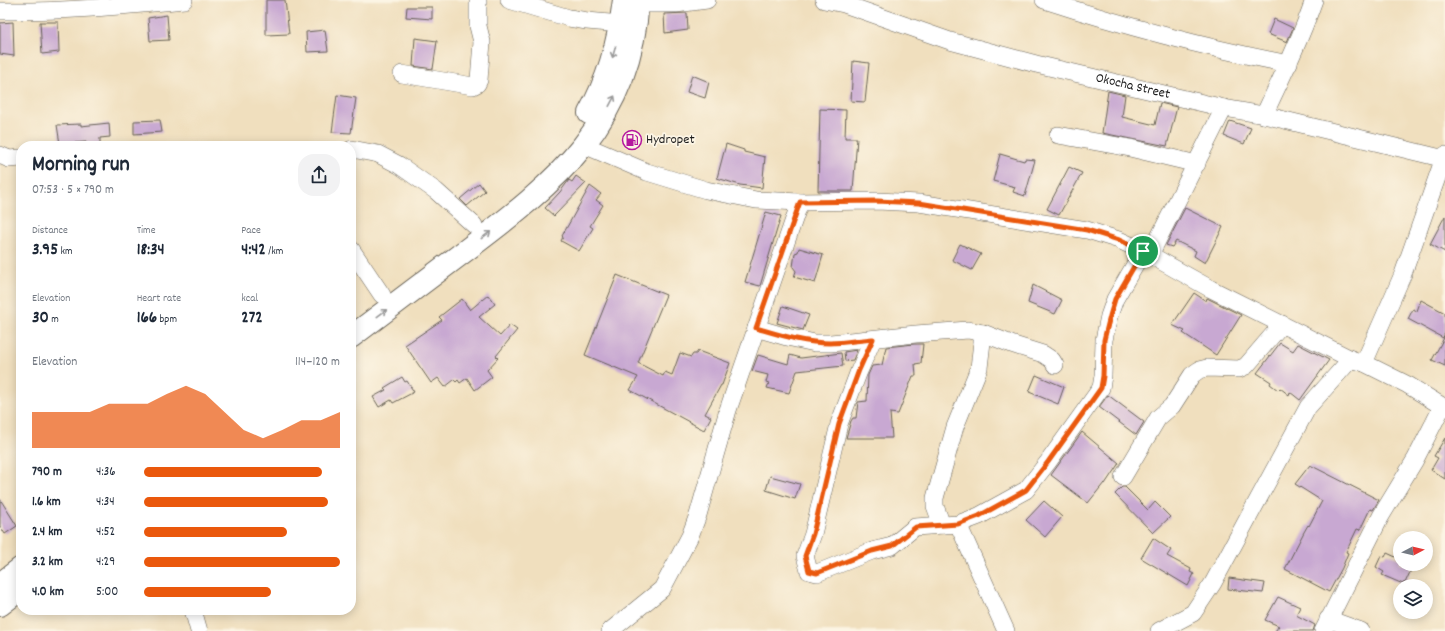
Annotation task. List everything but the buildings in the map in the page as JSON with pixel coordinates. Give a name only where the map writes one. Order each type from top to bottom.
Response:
[{"type":"main road","points":[[356,314],[544,170],[570,142],[596,101],[603,84],[621,24],[634,1]]},
{"type":"main road","points":[[356,333],[514,214],[552,181],[584,145],[608,109],[618,90],[629,58],[635,32],[634,1]]},
{"type":"main road","points":[[0,584],[16,572]]},
{"type":"main road","points":[[0,605],[16,593]]},
{"type":"street","points":[[0,11],[41,12],[94,4],[184,0]]},
{"type":"street","points":[[402,74],[473,86],[477,84],[479,80],[482,42],[478,26],[478,0]]},
{"type":"street","points":[[509,0],[569,18],[621,24]]},
{"type":"street","points":[[634,1],[676,4],[707,0]]},
{"type":"street","name":"Okocha Street","points":[[824,0],[845,2],[950,41],[1036,64],[1224,108],[1264,115],[1445,157]]},
{"type":"street","points":[[1044,0],[1097,17],[1169,37],[1233,53],[1289,64]]},
{"type":"street","points":[[1264,115],[1289,64],[1314,0]]},
{"type":"street","points":[[873,339],[859,370],[839,424],[813,534],[805,556],[809,571],[817,573],[872,551],[892,546],[916,527],[950,524],[979,516],[1026,490],[1101,388],[1103,376],[1104,340],[1115,299],[1146,253],[1197,164],[1224,108]]},
{"type":"street","points":[[1058,135],[1130,148],[1197,164]]},
{"type":"street","points":[[584,145],[647,172],[706,190],[756,200],[800,202],[877,201],[919,203],[1087,230],[1119,240],[1146,253],[1211,290],[1408,385],[1443,408],[1415,460],[1381,516],[1326,625],[1361,631]]},
{"type":"street","points":[[356,150],[378,154],[399,165],[436,191],[474,225]]},
{"type":"street","points":[[0,155],[9,159],[16,158]]},
{"type":"street","points":[[1159,631],[1193,613],[1213,583],[1308,407],[1358,361],[1403,274],[1445,157]]},
{"type":"street","points":[[610,631],[662,589],[690,536],[698,515],[728,410],[800,202]]},
{"type":"street","points":[[356,256],[382,295]]},
{"type":"street","points":[[1123,477],[1158,418],[1172,406],[1192,375],[1199,370],[1207,368],[1239,369],[1246,366],[1282,324]]},
{"type":"street","points":[[756,328],[787,337],[831,343],[968,330],[984,333],[1011,344],[1043,354],[1052,360],[1055,365]]},
{"type":"street","points":[[984,333],[979,368],[955,427],[935,498],[935,506],[950,524],[1006,631]]},
{"type":"street","points":[[194,615],[198,631]]},
{"type":"place","name":"Hydropet","points":[[632,140]]},
{"type":"route","points":[[877,201],[919,203],[1087,230],[1119,240],[1143,251],[1115,299],[1104,340],[1103,376],[1101,388],[1026,490],[979,516],[958,524],[916,527],[892,546],[872,551],[817,573],[809,571],[805,556],[813,534],[839,424],[859,370],[873,339],[831,343],[815,342],[787,337],[756,328],[800,202],[877,201]]}]
